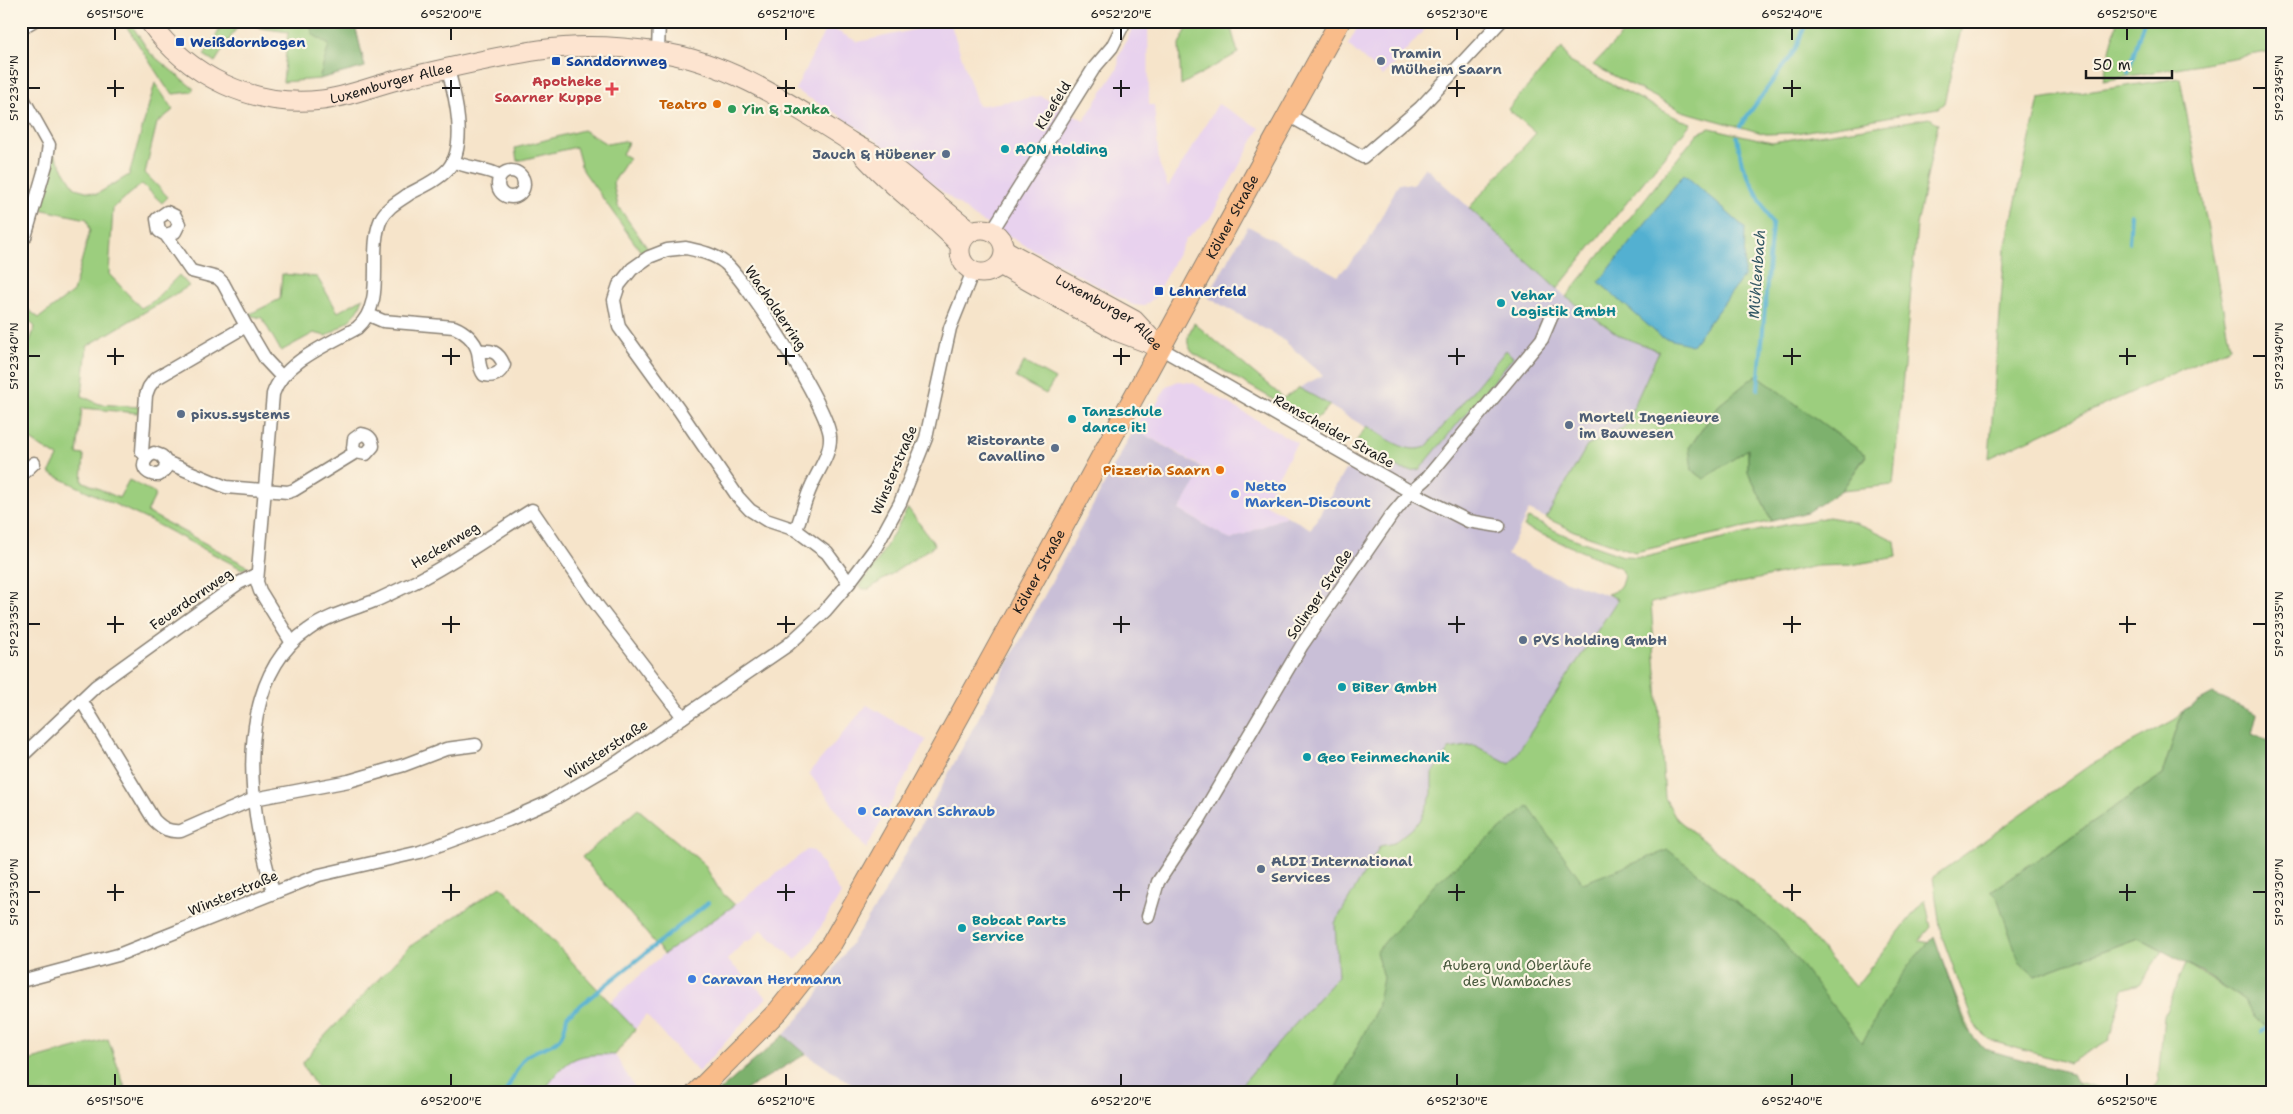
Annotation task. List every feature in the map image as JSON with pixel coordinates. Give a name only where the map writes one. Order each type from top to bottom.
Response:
[{"type":"main road","name":"Kölner Straße","points":[[696,1093],[778,1011],[832,943],[1099,464],[1160,348],[1340,21]]},
{"type":"street","points":[[21,28],[33,21]]},
{"type":"street","name":"Luxemburger Allee","points":[[149,21],[163,40],[191,66],[234,89],[268,98],[299,101],[324,99],[448,69],[562,47],[588,46],[658,52],[689,58],[747,81],[852,142],[884,178],[948,232],[966,238],[962,261],[973,271]]},
{"type":"street","points":[[658,52],[659,21]]},
{"type":"street","name":"Kleefeld","points":[[992,231],[1094,68],[1112,47],[1125,21]]},
{"type":"street","points":[[1288,115],[1363,157],[1420,108],[1501,21]]},
{"type":"street","points":[[292,643],[260,591],[257,574],[273,394],[281,376],[291,367],[357,328],[369,315],[381,220],[389,207],[440,175],[453,161],[456,148],[458,109],[448,69]]},
{"type":"street","points":[[21,95],[49,145],[37,199],[25,237],[21,240]]},
{"type":"street","points":[[453,161],[463,166],[490,170],[500,176]]},
{"type":"street","points":[[966,238],[979,228],[992,231]]},
{"type":"street","name":"Luxemburger Allee","points":[[992,231],[1000,236],[1002,257],[1134,320],[1160,348]]},
{"type":"street","points":[[166,235],[191,271],[218,278],[223,283],[266,360],[281,376]]},
{"type":"street","name":"Wacholderring","points":[[796,530],[810,488],[829,448],[831,439],[826,418],[789,352],[737,275],[723,262],[705,253],[686,248],[667,250],[649,257],[632,269],[619,285],[614,300],[619,327],[679,410],[738,497],[750,510],[766,520],[796,530],[827,553],[849,583]]},
{"type":"street","points":[[973,271],[988,272],[1002,257]]},
{"type":"street","name":"Winsterstraße","points":[[21,981],[118,955],[319,875],[420,852],[508,820],[581,784],[788,646],[825,611],[849,583],[876,547],[900,503],[926,438],[950,328],[973,271]]},
{"type":"street","name":"Solinger Straße","points":[[1148,916],[1158,882],[1199,820],[1302,646],[1385,524],[1411,492],[1426,479],[1542,340],[1553,313]]},
{"type":"street","points":[[369,315],[383,321],[454,327],[467,334],[478,351]]},
{"type":"street","points":[[147,457],[142,452],[146,395],[149,386],[155,379],[246,326]]},
{"type":"street","name":"Remscheider Straße","points":[[1160,348],[1411,492],[1468,521],[1499,526]]},
{"type":"street","points":[[166,462],[165,470],[159,476],[151,475],[145,470],[144,463],[147,457],[154,454],[162,456],[166,462],[217,485],[264,491],[294,490],[356,452]]},
{"type":"street","points":[[21,475],[34,463]]},
{"type":"street","name":"Heckenweg","points":[[273,892],[254,799],[253,747],[268,679],[292,643],[307,630],[327,619],[378,599],[418,580],[532,510],[596,605],[683,717]]},
{"type":"street","name":"Feuerdornweg","points":[[21,757],[96,686],[239,583],[257,574]]},
{"type":"street","points":[[81,700],[154,820],[163,829],[172,832],[181,831],[254,799],[349,781],[404,765],[446,749],[476,745]]},
{"type":"shaded area","points":[[1136,21],[1148,21],[1149,105],[1154,105],[1159,163],[1168,187],[1218,104],[1260,128],[1210,218],[1186,239],[1154,298],[1144,306],[1133,305],[976,218],[884,146],[839,115],[795,90],[827,26],[858,42],[950,22],[978,106],[1041,96],[1084,120],[1118,68],[1119,55]]},
{"type":"shaded area","name":"Tramin Mülheim Saarn","points":[[1361,21],[1432,21],[1383,76],[1348,45]]},
{"type":"shaded area","points":[[1425,167],[1566,297],[1620,336],[1659,351],[1624,428],[1587,446],[1546,518],[1529,510],[1507,555],[1555,577],[1618,599],[1510,764],[1474,745],[1432,773],[1432,794],[1420,821],[1394,843],[1335,923],[1338,976],[1234,1093],[865,1093],[806,1054],[784,1035],[810,1005],[881,899],[1133,431],[1140,432],[1204,469],[1179,510],[1231,540],[1287,516],[1311,529],[1345,470],[1395,470],[1410,453],[1299,388],[1323,375],[1281,338],[1207,297],[1248,226],[1338,276],[1367,244],[1399,183],[1412,185]]},
{"type":"shaded area","points":[[1178,381],[1193,383],[1297,443],[1263,503],[1287,516],[1231,540],[1179,510],[1204,468],[1140,432],[1133,431],[1149,403],[1156,405],[1167,386]]},
{"type":"shaded area","name":"Caravan Schraub","points":[[867,705],[926,740],[866,849],[809,773]]},
{"type":"shaded area","name":"Caravan Herrmann","points":[[807,850],[814,851],[841,894],[812,941],[796,960],[761,929],[751,940],[744,942],[727,960],[767,997],[698,1072],[646,1015],[635,1029],[610,1002],[664,954],[735,905]]},
{"type":"shaded area","points":[[591,1054],[615,1055],[638,1093],[542,1093],[566,1062]]},
{"type":"green space","points":[[123,21],[129,21],[150,53],[194,89],[191,92],[173,94],[166,87]]},
{"type":"green space","points":[[225,21],[241,21],[215,62],[204,55]]},
{"type":"green space","points":[[246,21],[354,21],[365,67],[319,79],[283,82],[288,32],[261,28]]},
{"type":"green space","points":[[310,21],[354,21],[365,67],[319,79],[329,45],[312,34]]},
{"type":"green space","points":[[1229,21],[1238,53],[1181,85],[1179,45],[1190,22]]},
{"type":"green space","points":[[1635,21],[1963,21],[1944,103],[1938,108],[1796,133],[1766,134],[1682,111],[1593,65]]},
{"type":"green space","points":[[2117,21],[2272,21],[2272,51],[2103,81]]},
{"type":"green space","points":[[1562,48],[1569,62],[1679,119],[1691,123],[1557,289],[1469,208],[1536,133],[1508,109]]},
{"type":"green space","points":[[2180,78],[2230,347],[1989,458],[2005,249],[2039,99]]},
{"type":"green space","points":[[155,83],[173,110],[157,123],[145,173],[168,197],[162,203],[142,184],[113,208],[109,274],[141,308],[152,302],[179,275],[189,286],[87,346],[82,396],[99,404],[139,407],[138,413],[82,408],[77,454],[84,455],[82,481],[119,498],[129,480],[156,494],[147,512],[249,567],[242,569],[150,521],[49,473],[58,457],[30,440],[21,455],[21,366],[35,327],[21,312],[21,304],[39,318],[73,292],[90,230],[87,219],[39,209],[54,154],[75,188],[97,194],[129,175]]},
{"type":"green space","points":[[1930,118],[1938,124],[1917,225],[1893,485],[1842,490],[1866,456],[1726,400],[1719,405],[1689,448],[1748,449],[1748,472],[1772,521],[1635,552],[1574,531],[1546,518],[1587,446],[1624,428],[1659,351],[1620,336],[1566,297],[1698,133],[1710,128],[1772,142]]},
{"type":"green space","points":[[583,130],[607,144],[624,141],[628,143],[622,154],[629,158],[613,183],[618,206],[648,249],[641,252],[582,169],[576,147],[517,161],[515,148]]},
{"type":"green space","points":[[282,274],[317,277],[338,312],[363,298],[357,311],[349,321],[326,336],[314,333],[281,351],[262,318],[248,315],[280,299]]},
{"type":"green space","points":[[1194,323],[1284,398],[1299,388],[1330,405],[1320,416],[1309,420],[1193,353],[1190,349],[1188,338]]},
{"type":"green space","points":[[1506,350],[1513,357],[1420,469],[1411,470],[1394,467],[1355,443],[1367,426],[1388,440],[1403,447],[1418,449],[1426,447]]},
{"type":"green space","points":[[1024,362],[1055,379],[1046,394],[1016,378]]},
{"type":"green space","points":[[1756,375],[1866,455],[1842,490],[1808,512],[1772,521],[1748,472],[1748,449],[1704,479],[1692,470],[1689,448],[1719,405]]},
{"type":"green space","points":[[908,508],[935,545],[869,589],[863,589],[859,586],[877,562]]},
{"type":"green space","name":"Auberg und Oberläufe des Wambaches","points":[[1829,517],[1863,526],[1895,541],[1897,557],[1851,565],[1816,566],[1651,603],[1665,798],[1677,819],[1792,914],[1855,987],[1925,899],[1931,927],[1919,941],[1936,944],[1969,1030],[1985,1056],[2117,1093],[1234,1093],[1338,976],[1335,923],[1380,846],[1394,843],[1420,821],[1432,794],[1432,773],[1449,749],[1474,745],[1510,764],[1618,599],[1607,594],[1617,590],[1622,582],[1624,575],[1619,567],[1524,527],[1528,518],[1569,537],[1623,556],[1645,557],[1774,527]]},
{"type":"green space","points":[[2213,694],[2257,714],[2252,734],[2269,741],[2272,752],[2272,1032],[2255,1018],[2244,1000],[2203,972],[2138,938],[2035,976],[2019,962],[1997,897],[1991,891],[2162,775],[2183,710]]},
{"type":"green space","points":[[2183,710],[2162,775],[1991,891],[1997,897],[2035,976],[2138,938],[2162,951],[2140,984],[2123,989],[2109,1040],[2069,1063],[1988,1040],[1975,1025],[1941,934],[1933,877],[2090,765],[2176,719]]},
{"type":"green space","name":"Auberg und Oberläufe des Wambaches","points":[[1528,806],[1583,883],[1668,850],[1776,933],[1862,1043],[1892,989],[1912,961],[1934,936],[1966,1028],[1984,1049],[2070,1073],[2086,1093],[1333,1093],[1377,1008],[1383,978],[1376,952],[1436,883]]},
{"type":"green space","points":[[638,809],[704,864],[720,891],[735,905],[664,954],[582,857]]},
{"type":"green space","points":[[501,886],[635,1029],[615,1055],[589,1055],[572,1060],[558,1072],[542,1093],[320,1093],[302,1064],[320,1041],[409,947]]},
{"type":"green space","points":[[2186,963],[2245,1000],[2255,1018],[2272,1032],[2272,1093],[2150,1093],[2158,1080],[2164,1016]]},
{"type":"green space","points":[[784,1035],[806,1054],[740,1093],[717,1093]]},
{"type":"green space","points":[[108,1039],[127,1093],[21,1093],[21,1063]]},
{"type":"water","points":[[1684,174],[1745,228],[1744,276],[1692,345],[1661,337],[1599,282]]},
{"type":"waterway","name":"Mühlenbach","points":[[1740,126],[1795,50],[1807,21]]},
{"type":"waterway","points":[[2128,73],[2144,21]]},
{"type":"waterway","name":"Mühlenbach","points":[[1737,137],[1742,164],[1772,224],[1758,389]]},
{"type":"waterway","points":[[2129,243],[2131,215]]},
{"type":"waterway","points":[[505,1093],[524,1059],[558,1040],[562,1035],[567,1016],[708,903]]},
{"type":"waterway","points":[[2262,1032],[2272,1024]]},
{"type":"place","name":"Weißdornbogen","points":[[180,42]]},
{"type":"place","name":"Sanddornweg","points":[[556,61]]},
{"type":"place","name":"Tramin Mülheim Saarn","points":[[1381,61]]},
{"type":"place","name":"Apotheke Saarner Kuppe","points":[[612,89]]},
{"type":"place","name":"Teatro","points":[[717,104]]},
{"type":"place","name":"Yin & Janka","points":[[732,109]]},
{"type":"place","name":"AON Holding","points":[[1005,149]]},
{"type":"place","name":"Jauch & Hübener","points":[[946,154]]},
{"type":"place","name":"Lehnerfeld","points":[[1159,291]]},
{"type":"place","name":"Vehar Logistik GmbH","points":[[1501,303]]},
{"type":"place","name":"pixus.systems","points":[[181,414]]},
{"type":"place","name":"Tanzschule dance it!","points":[[1072,419]]},
{"type":"place","name":"Mortell Ingenieure im Bauwesen","points":[[1569,425]]},
{"type":"place","name":"Ristorante Cavallino","points":[[1055,448]]},
{"type":"place","name":"Pizzeria Saarn","points":[[1220,470]]},
{"type":"place","name":"Netto Marken-Discount","points":[[1235,494]]},
{"type":"place","name":"PVS holding GmbH","points":[[1523,640]]},
{"type":"place","name":"BiBer GmbH","points":[[1342,687]]},
{"type":"place","name":"Geo Feinmechanik","points":[[1307,757]]},
{"type":"place","name":"Caravan Schraub","points":[[862,811]]},
{"type":"place","name":"ALDI International Services","points":[[1261,869]]},
{"type":"place","name":"Bobcat Parts Service","points":[[962,928]]},
{"type":"place","name":"Caravan Herrmann","points":[[692,979]]}]
